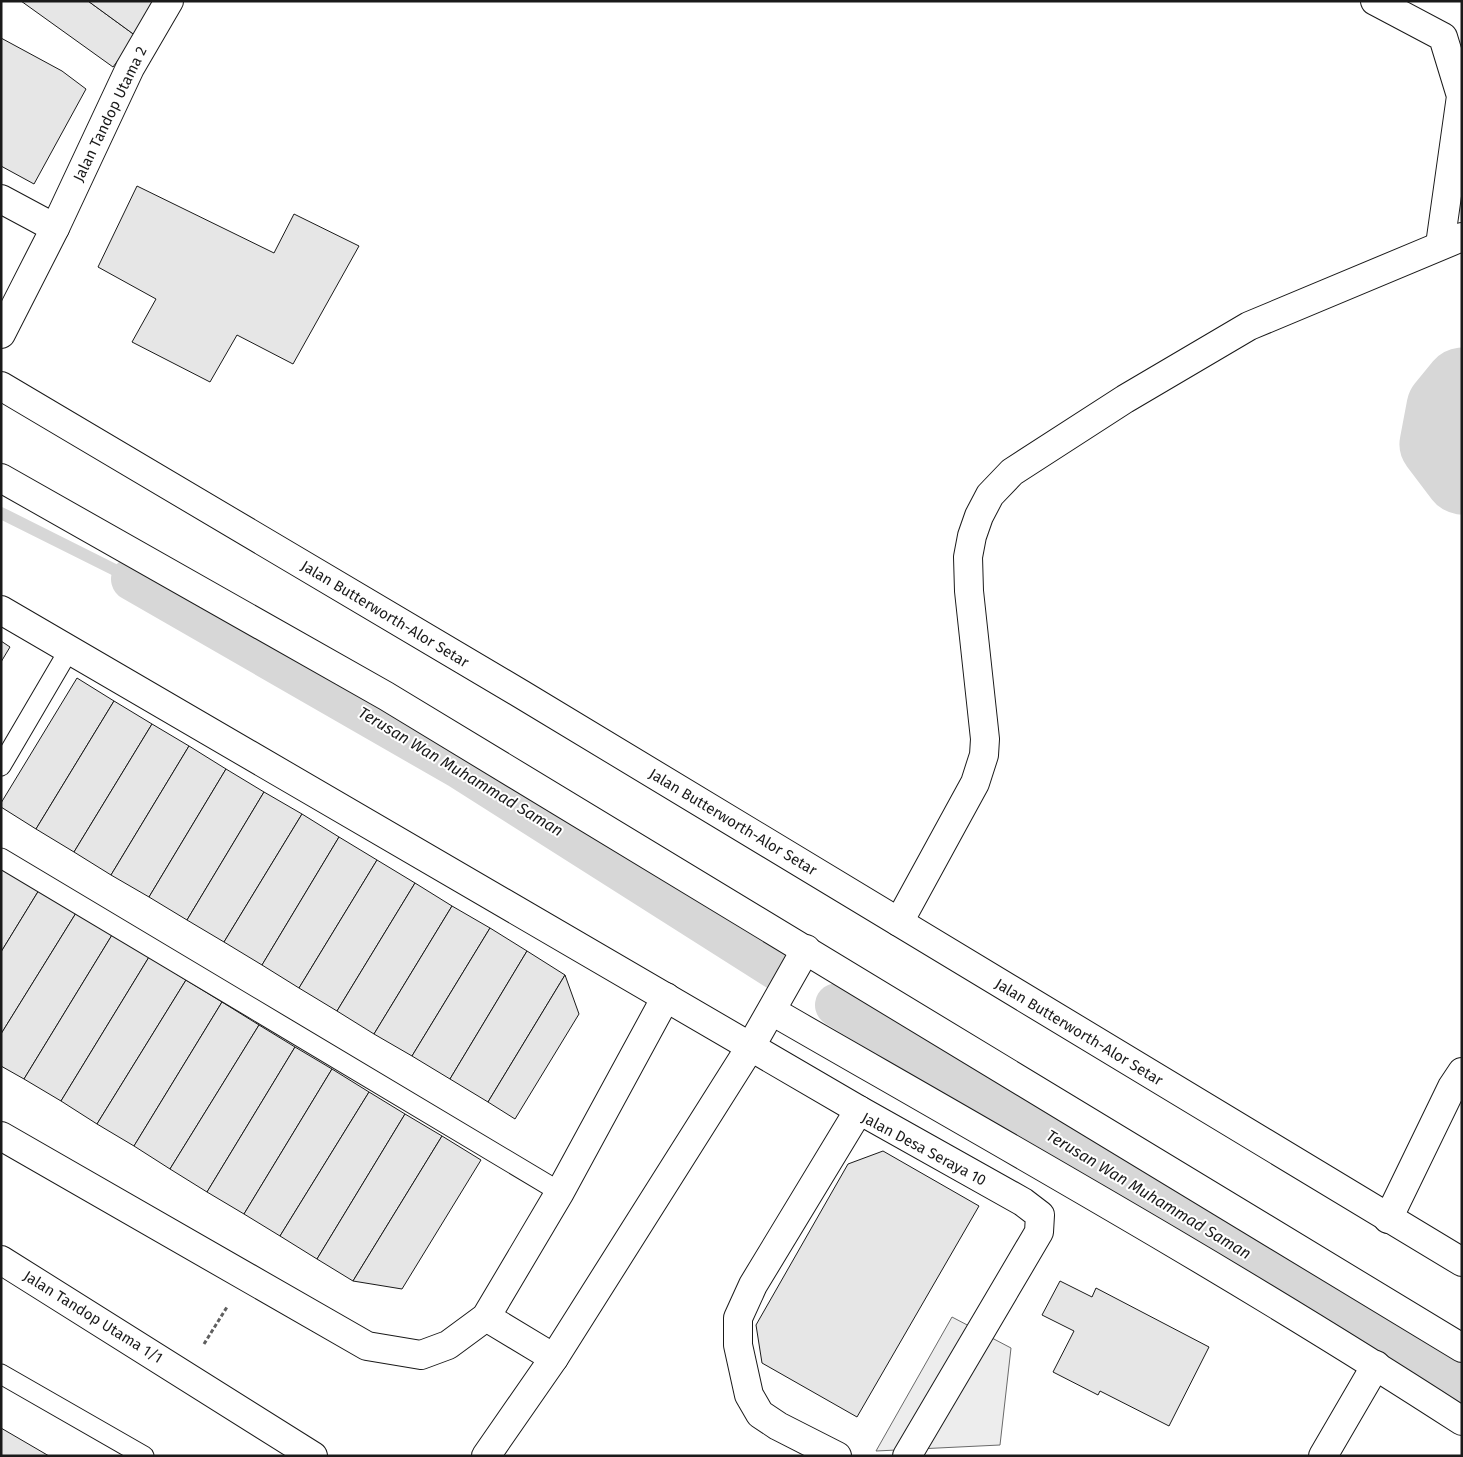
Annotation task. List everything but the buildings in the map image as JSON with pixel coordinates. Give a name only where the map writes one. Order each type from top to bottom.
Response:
[{"type":"street","name":"Jalan Tandop Utama 2","points":[[1,334],[55,228],[130,68],[169,1]]},
{"type":"street","points":[[899,922],[975,783],[984,755],[985,738],[969,591],[968,557],[972,536],[990,495],[1012,472],[1125,400],[1249,326],[1451,241],[1461,96],[1443,37],[1375,1]]},
{"type":"street","points":[[1,199],[55,228]]},
{"type":"street","name":"Jalan Butterworth-Alor Setar","points":[[1,386],[530,699],[1462,1262]]},
{"type":"street","points":[[1,478],[386,696],[1462,1348]]},
{"type":"street","points":[[1,610],[859,1110]]},
{"type":"street","points":[[486,1456],[554,1358],[751,1046],[806,949]]},
{"type":"street","points":[[1,1136],[367,1346],[421,1355],[448,1345],[486,1317],[560,1192],[666,997]]},
{"type":"street","points":[[772,1011],[1006,1146],[1376,1365],[1462,1420]]},
{"type":"street","points":[[1388,1219],[1452,1087],[1462,1072]]},
{"type":"street","name":"Jalan Desa Seraya 10","points":[[837,1456],[778,1426],[760,1414],[749,1395],[738,1345],[738,1318],[753,1285],[859,1110],[1040,1215],[1040,1232],[907,1456]]},
{"type":"street","points":[[984,1181],[1006,1146]]},
{"type":"street","name":"Jalan Tandop Utama 1/1","points":[[1,1260],[313,1456]]},
{"type":"street","points":[[486,1317],[554,1358]]},
{"type":"street","points":[[1323,1456],[1376,1365]]},
{"type":"lane","points":[[1,766],[69,650]]},
{"type":"lane","points":[[1,858],[560,1192]]},
{"type":"lane","points":[[1,1374],[144,1456]]},
{"type":"path","points":[[185,1374],[245,1276]]},
{"type":"shaded area","points":[[952,1317],[1011,1348],[1000,1445],[876,1451]]},
{"type":"waterway","points":[[1462,385],[1444,407],[1437,444],[1462,477]]},
{"type":"waterway","points":[[1,513],[133,579]]},
{"type":"waterway","name":"Terusan Wan Muhammad Saman","points":[[133,579],[460,767],[783,972]]},
{"type":"waterway","name":"Terusan Wan Muhammad Saman","points":[[837,1005],[1462,1383]]}]
